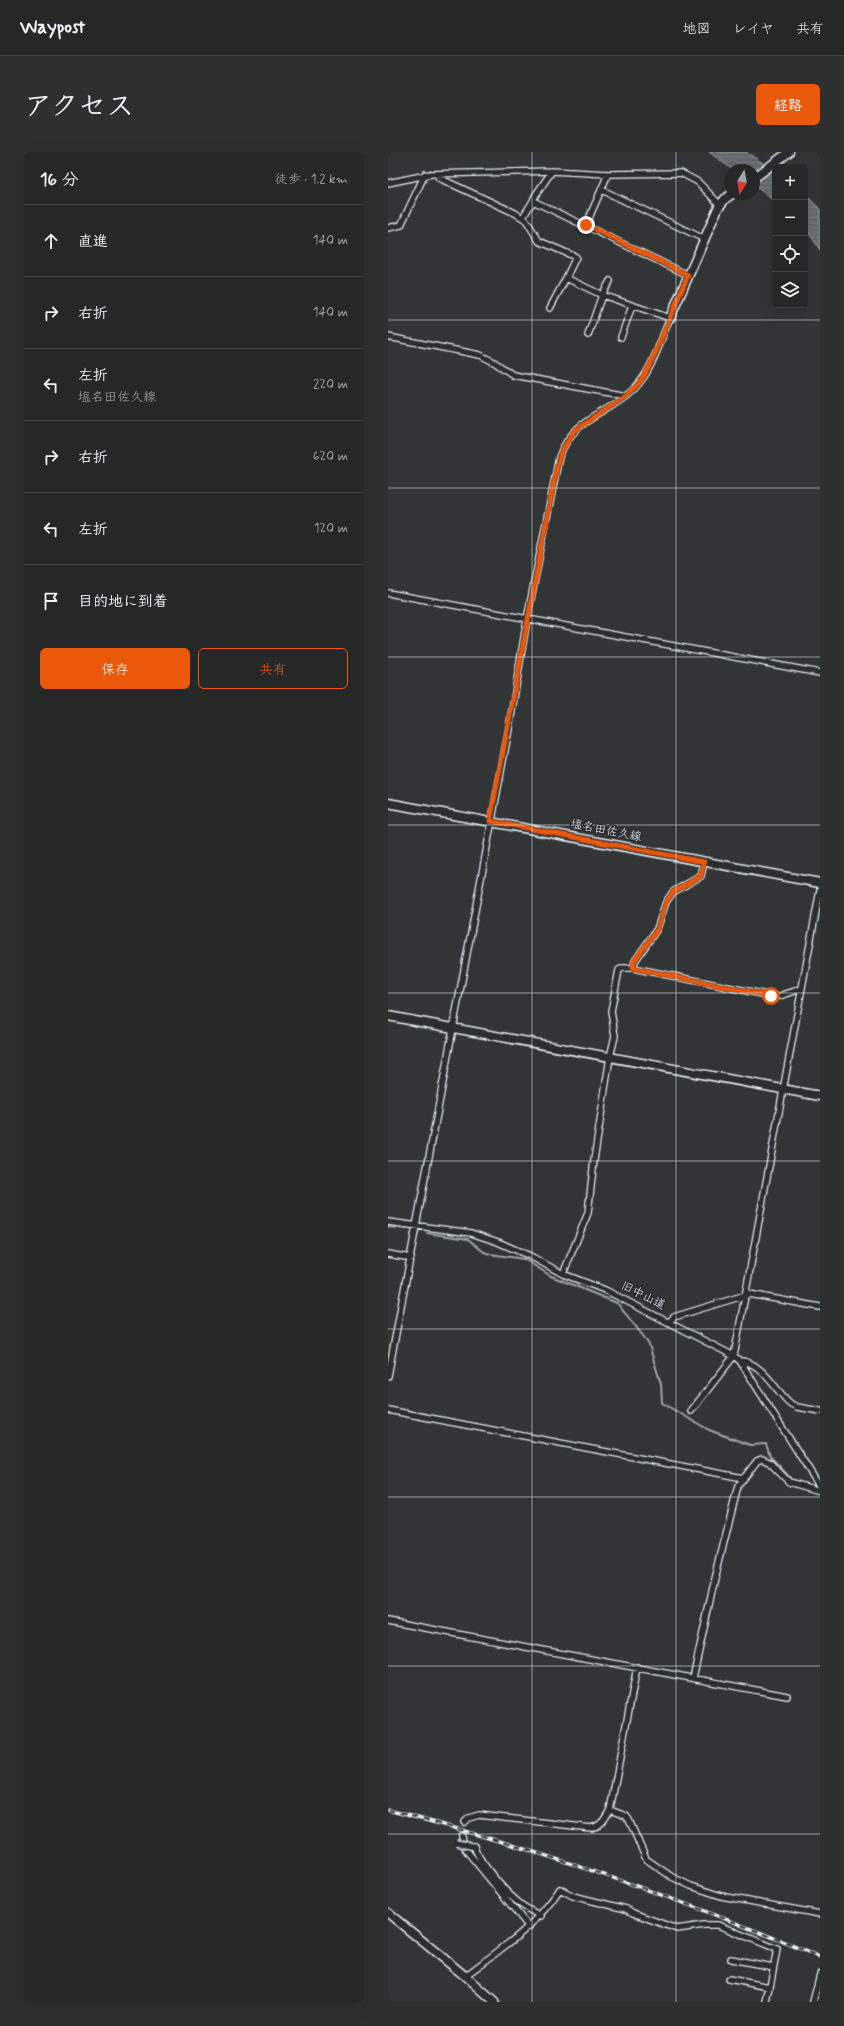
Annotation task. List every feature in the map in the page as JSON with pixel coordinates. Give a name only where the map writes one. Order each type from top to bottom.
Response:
[{"type":"street","points":[[760,174],[789,152]]},
{"type":"street","points":[[523,217],[552,171]]},
{"type":"street","points":[[388,183],[425,174],[552,171],[608,174],[681,173],[698,182],[720,205]]},
{"type":"street","points":[[388,228],[401,225],[425,174]]},
{"type":"street","points":[[437,174],[439,178],[523,217],[539,241],[576,257],[550,308]]},
{"type":"street","points":[[586,225],[608,174]]},
{"type":"street","points":[[602,190],[704,238]]},
{"type":"street","points":[[388,1376],[417,1226],[490,821],[509,729],[556,471],[561,452],[574,431],[626,396],[638,384],[646,372],[704,238],[720,205],[726,200]]},
{"type":"street","points":[[533,201],[688,275]]},
{"type":"street","points":[[566,278],[602,296],[670,318]]},
{"type":"street","points":[[588,335],[602,296],[610,282]]},
{"type":"street","points":[[621,337],[632,306]]},
{"type":"street","points":[[388,337],[480,355],[513,374],[626,396]]},
{"type":"street","points":[[388,593],[820,673]]},
{"type":"street","name":"塩名田佐久線","points":[[388,803],[820,884]]},
{"type":"street","points":[[633,968],[634,961],[657,930],[666,902],[673,892],[701,876],[704,862]]},
{"type":"street","points":[[691,1412],[734,1356],[744,1294],[820,890]]},
{"type":"street","points":[[563,1274],[588,1213],[594,1160],[610,1057],[615,1036],[611,1011],[620,968],[633,968],[777,997],[801,989]]},
{"type":"street","points":[[388,1016],[820,1096]]},
{"type":"street","name":"旧中山道","points":[[388,1222],[463,1232],[480,1236],[530,1256],[563,1274],[605,1290],[734,1356],[740,1361],[820,1487]]},
{"type":"street","points":[[388,1254],[411,1258]]},
{"type":"street","points":[[669,1322],[674,1317],[744,1294],[820,1307]]},
{"type":"street","points":[[740,1361],[745,1361],[756,1367],[791,1404],[797,1407],[820,1411]]},
{"type":"street","points":[[388,1410],[743,1478]]},
{"type":"street","points":[[693,1678],[714,1578],[738,1486],[743,1478],[757,1461],[766,1460],[789,1482],[820,1491]]},
{"type":"street","points":[[388,1621],[787,1696]]},
{"type":"street","points":[[465,1822],[473,1816],[483,1815],[591,1828],[597,1827],[602,1823],[610,1810],[637,1667]]},
{"type":"street","points":[[610,1810],[626,1816],[646,1859],[672,1877],[691,1886],[721,1896],[820,1914]]},
{"type":"street","points":[[462,1836],[464,1846],[470,1855],[529,1927]]},
{"type":"street","points":[[454,1842],[474,1846],[481,1859],[510,1894],[519,1903],[541,1916]]},
{"type":"street","points":[[465,1976],[529,1927],[541,1916],[560,1889],[573,1896],[626,1909],[677,1929],[704,1925],[718,1925],[777,1949],[767,2002]]},
{"type":"street","points":[[388,1913],[465,1976],[494,2002]]},
{"type":"street","points":[[731,1959],[773,1967]]},
{"type":"street","points":[[813,2002],[820,1974]]},
{"type":"street","points":[[730,1979],[770,1987]]},
{"type":"shaded area","points":[[709,152],[746,152],[772,169],[772,200],[760,190],[760,164],[725,164]]},
{"type":"shaded area","points":[[808,197],[820,209],[820,250],[808,232]]},
{"type":"waterway","points":[[388,1227],[406,1229]]},
{"type":"waterway","points":[[427,1233],[468,1239],[484,1252],[524,1259],[551,1276],[617,1303],[649,1345],[661,1384],[662,1403],[709,1430],[750,1445],[766,1444],[770,1456],[791,1479],[812,1486]]},
{"type":"tunnel","points":[[462,1836],[465,1822]]},
{"type":"railway","points":[[388,1810],[498,1841],[607,1876],[714,1914],[820,1957]]},
{"type":"route","points":[[586,225],[688,275],[651,363],[641,381],[626,396],[594,416],[574,431],[570,435],[559,457],[528,619],[509,729],[490,821],[704,862],[701,876],[673,892],[666,902],[657,930],[634,961],[633,968],[771,996]]}]
